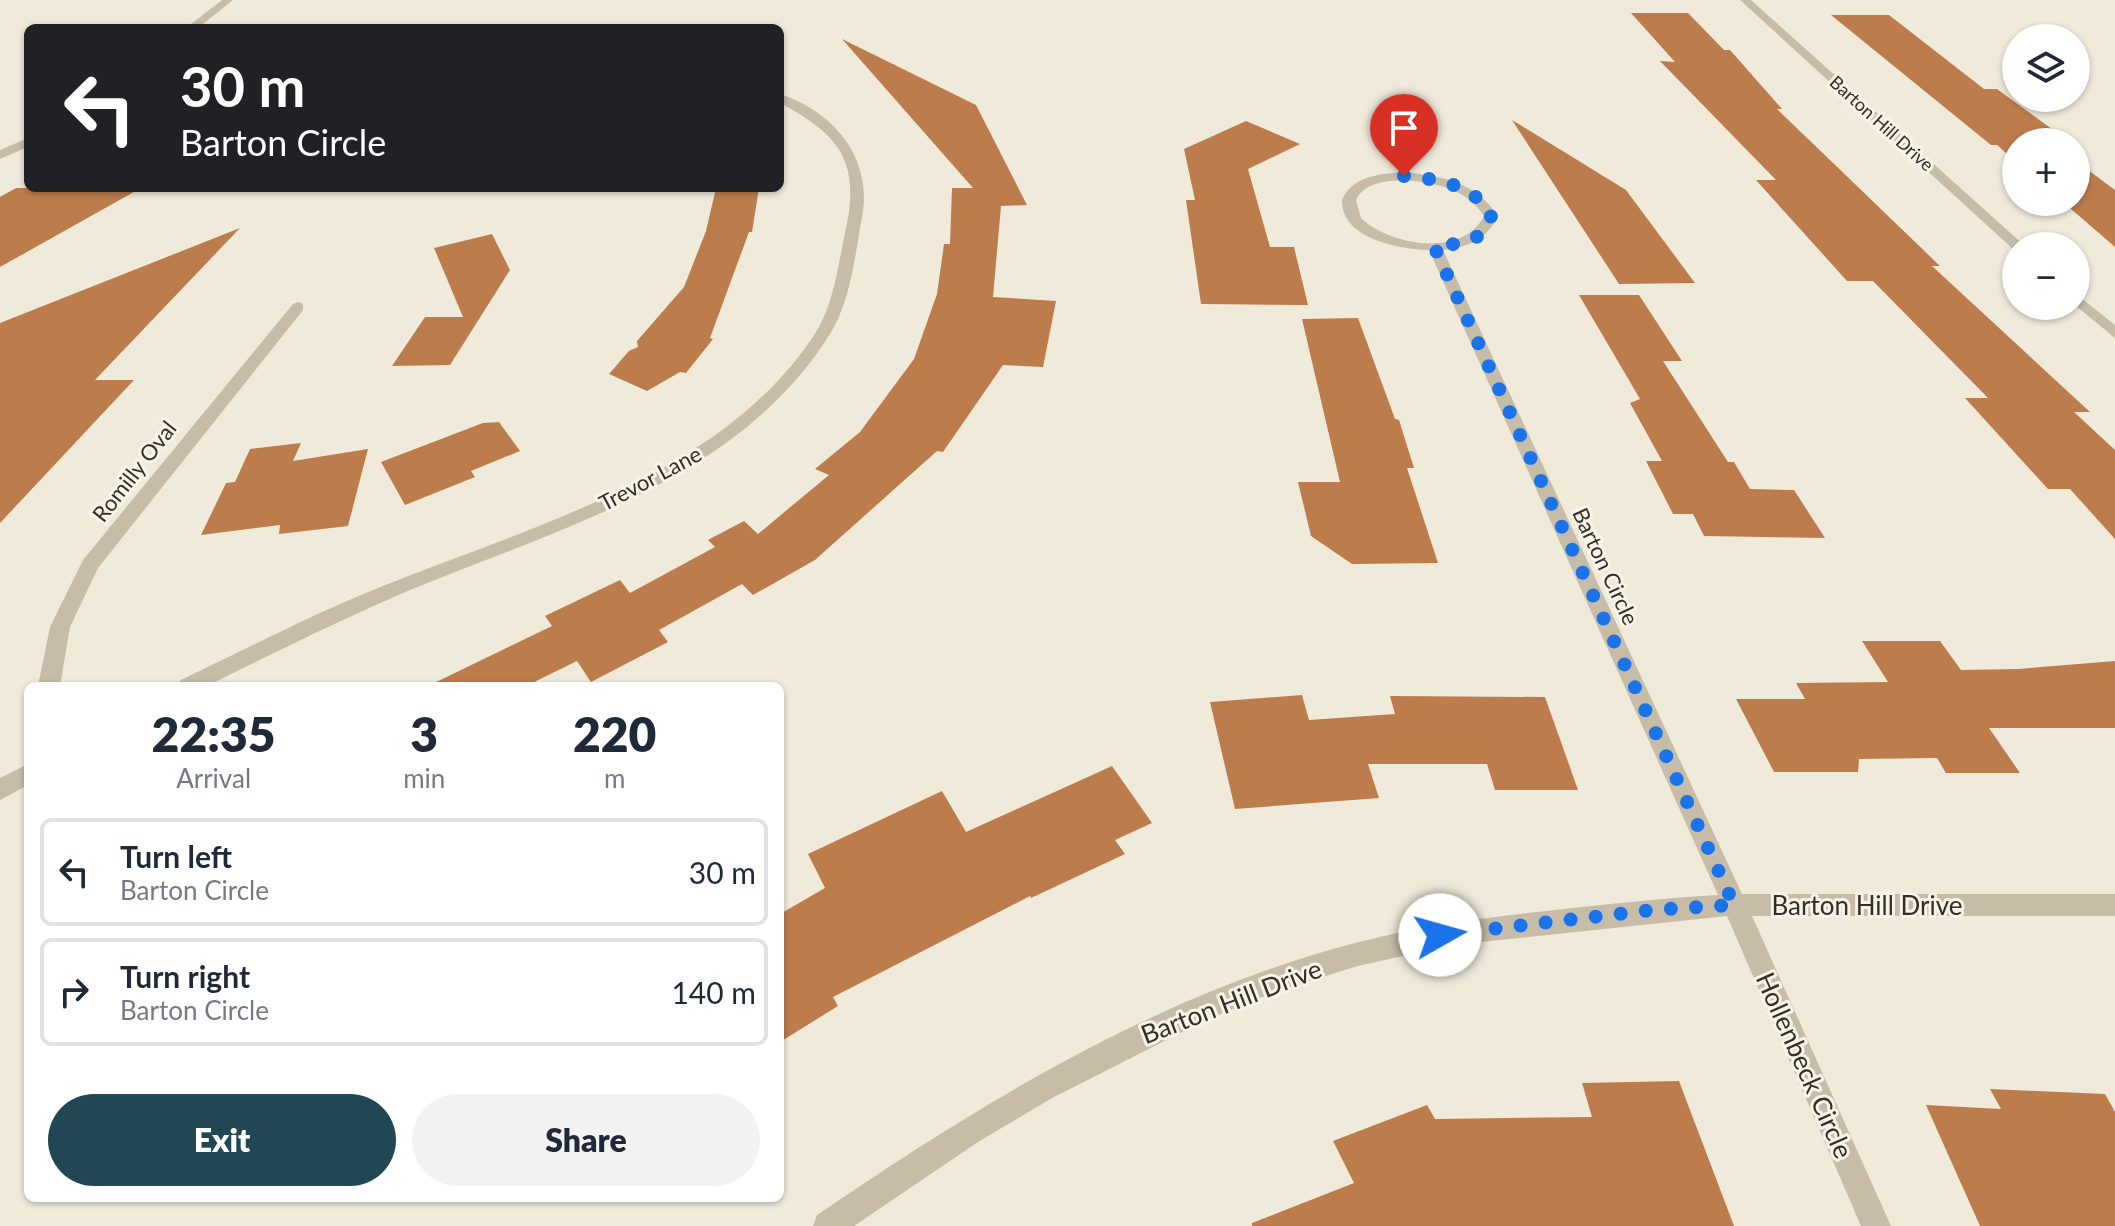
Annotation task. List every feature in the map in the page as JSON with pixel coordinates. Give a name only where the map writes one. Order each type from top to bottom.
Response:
[{"type":"street","points":[[196,24],[228,0]]},
{"type":"street","name":"Barton Hill Drive","points":[[1745,0],[2002,232]]},
{"type":"street","name":"Trevor Lane","points":[[196,682],[367,600],[584,513],[654,479],[713,444],[760,406],[797,368],[825,331],[858,214],[860,185],[855,159],[828,126],[784,100]]},
{"type":"street","points":[[0,155],[24,144]]},
{"type":"street","points":[[1404,176],[1451,184],[1485,204],[1491,216],[1488,228],[1477,238],[1458,244],[1434,246],[1399,242],[1369,231],[1355,221],[1348,210],[1348,199],[1354,190],[1367,182],[1404,176]]},
{"type":"street","name":"Barton Circle","points":[[1434,246],[1734,905]]},
{"type":"street","name":"Romilly Oval","points":[[50,682],[60,627],[90,565],[298,307]]},
{"type":"street","points":[[2090,311],[2115,333]]},
{"type":"street","points":[[0,790],[24,775]]},
{"type":"street","name":"Barton Hill Drive","points":[[828,1226],[894,1179],[1112,1048],[1275,979],[1350,956],[1440,935],[1652,910],[1734,905],[2115,905]]},
{"type":"street","name":"Hollenbeck Circle","points":[[1734,905],[1876,1226]]},
{"type":"building","points":[[1631,13],[1688,13],[1724,50],[1730,50],[1782,109],[1777,109],[1940,266],[1932,266],[2090,412],[2074,412],[2115,450],[2115,539],[2070,489],[2048,489],[1965,398],[1988,398],[1873,281],[1847,281],[1756,180],[1776,180],[1660,61],[1675,62]]},
{"type":"building","points":[[1831,15],[1889,15],[1984,89],[1997,89],[2002,93],[2002,112],[2029,112],[2051,128],[2002,128],[2002,149],[1991,145]]},
{"type":"building","points":[[842,39],[976,105],[1027,205],[1001,206],[993,297],[1056,301],[1043,367],[1003,365],[943,452],[937,451],[815,560],[753,595],[742,584],[659,630],[668,642],[591,682],[577,661],[534,682],[436,682],[552,626],[545,616],[620,580],[630,593],[715,547],[708,540],[744,521],[758,534],[829,475],[815,469],[860,432],[914,359],[937,294],[944,244],[950,244],[952,188],[973,188]]},
{"type":"building","points":[[1512,120],[1626,190],[1695,283],[1619,284]]},
{"type":"building","points":[[1246,121],[1300,144],[1248,169],[1270,247],[1294,247],[1308,305],[1201,304],[1186,200],[1195,200],[1184,149]]},
{"type":"building","points":[[2090,171],[2115,190],[2115,247],[2079,216],[2090,216]]},
{"type":"building","points":[[16,188],[24,188],[24,192],[134,192],[0,267],[0,197]]},
{"type":"building","points":[[715,192],[758,192],[752,232],[749,232],[710,338],[713,339],[686,373],[680,372],[647,391],[609,374],[629,351],[638,347],[637,341],[684,287],[706,231]]},
{"type":"building","points":[[240,228],[95,380],[134,380],[0,523],[0,323]]},
{"type":"building","points":[[492,234],[510,270],[450,365],[392,366],[425,317],[463,317],[434,248]]},
{"type":"building","points":[[1579,295],[1639,295],[1682,361],[1663,361],[1728,462],[1734,462],[1750,489],[1794,490],[1825,538],[1704,536],[1693,514],[1673,514],[1646,461],[1662,461],[1630,403],[1640,399]]},
{"type":"building","points":[[1358,318],[1395,419],[1399,420],[1414,468],[1407,468],[1438,563],[1352,564],[1311,536],[1298,482],[1340,482],[1302,319]]},
{"type":"building","points":[[499,422],[520,451],[471,471],[475,477],[405,505],[381,462],[483,423]]},
{"type":"building","points":[[301,443],[293,461],[368,449],[348,526],[279,534],[280,525],[201,535],[226,483],[235,482],[250,449]]},
{"type":"building","points":[[1862,641],[1940,641],[1961,670],[2115,661],[2115,728],[1989,728],[2020,773],[1946,773],[1937,758],[1859,759],[1858,772],[1774,772],[1736,699],[1805,699],[1796,683],[1888,682]]},
{"type":"building","points":[[1302,695],[1309,720],[1395,714],[1390,696],[1545,697],[1578,790],[1495,790],[1487,764],[1368,764],[1379,798],[1235,809],[1210,702]]},
{"type":"building","points":[[1112,766],[1152,823],[1115,840],[1125,854],[1030,896],[833,997],[838,1006],[784,1040],[784,912],[825,888],[808,854],[942,791],[966,832]]},
{"type":"building","points":[[1679,1081],[1734,1226],[1252,1226],[1252,1223],[1354,1183],[1333,1141],[1427,1105],[1435,1119],[1592,1117],[1582,1083]]},
{"type":"building","points":[[1990,1089],[2105,1094],[2115,1112],[2115,1226],[1980,1226],[1926,1105],[2001,1109]]},
{"type":"route","points":[[1404,176],[1428,178],[1471,193],[1485,204],[1491,216],[1488,228],[1477,238],[1458,244],[1434,246],[1734,905],[1652,910],[1440,935]]}]
